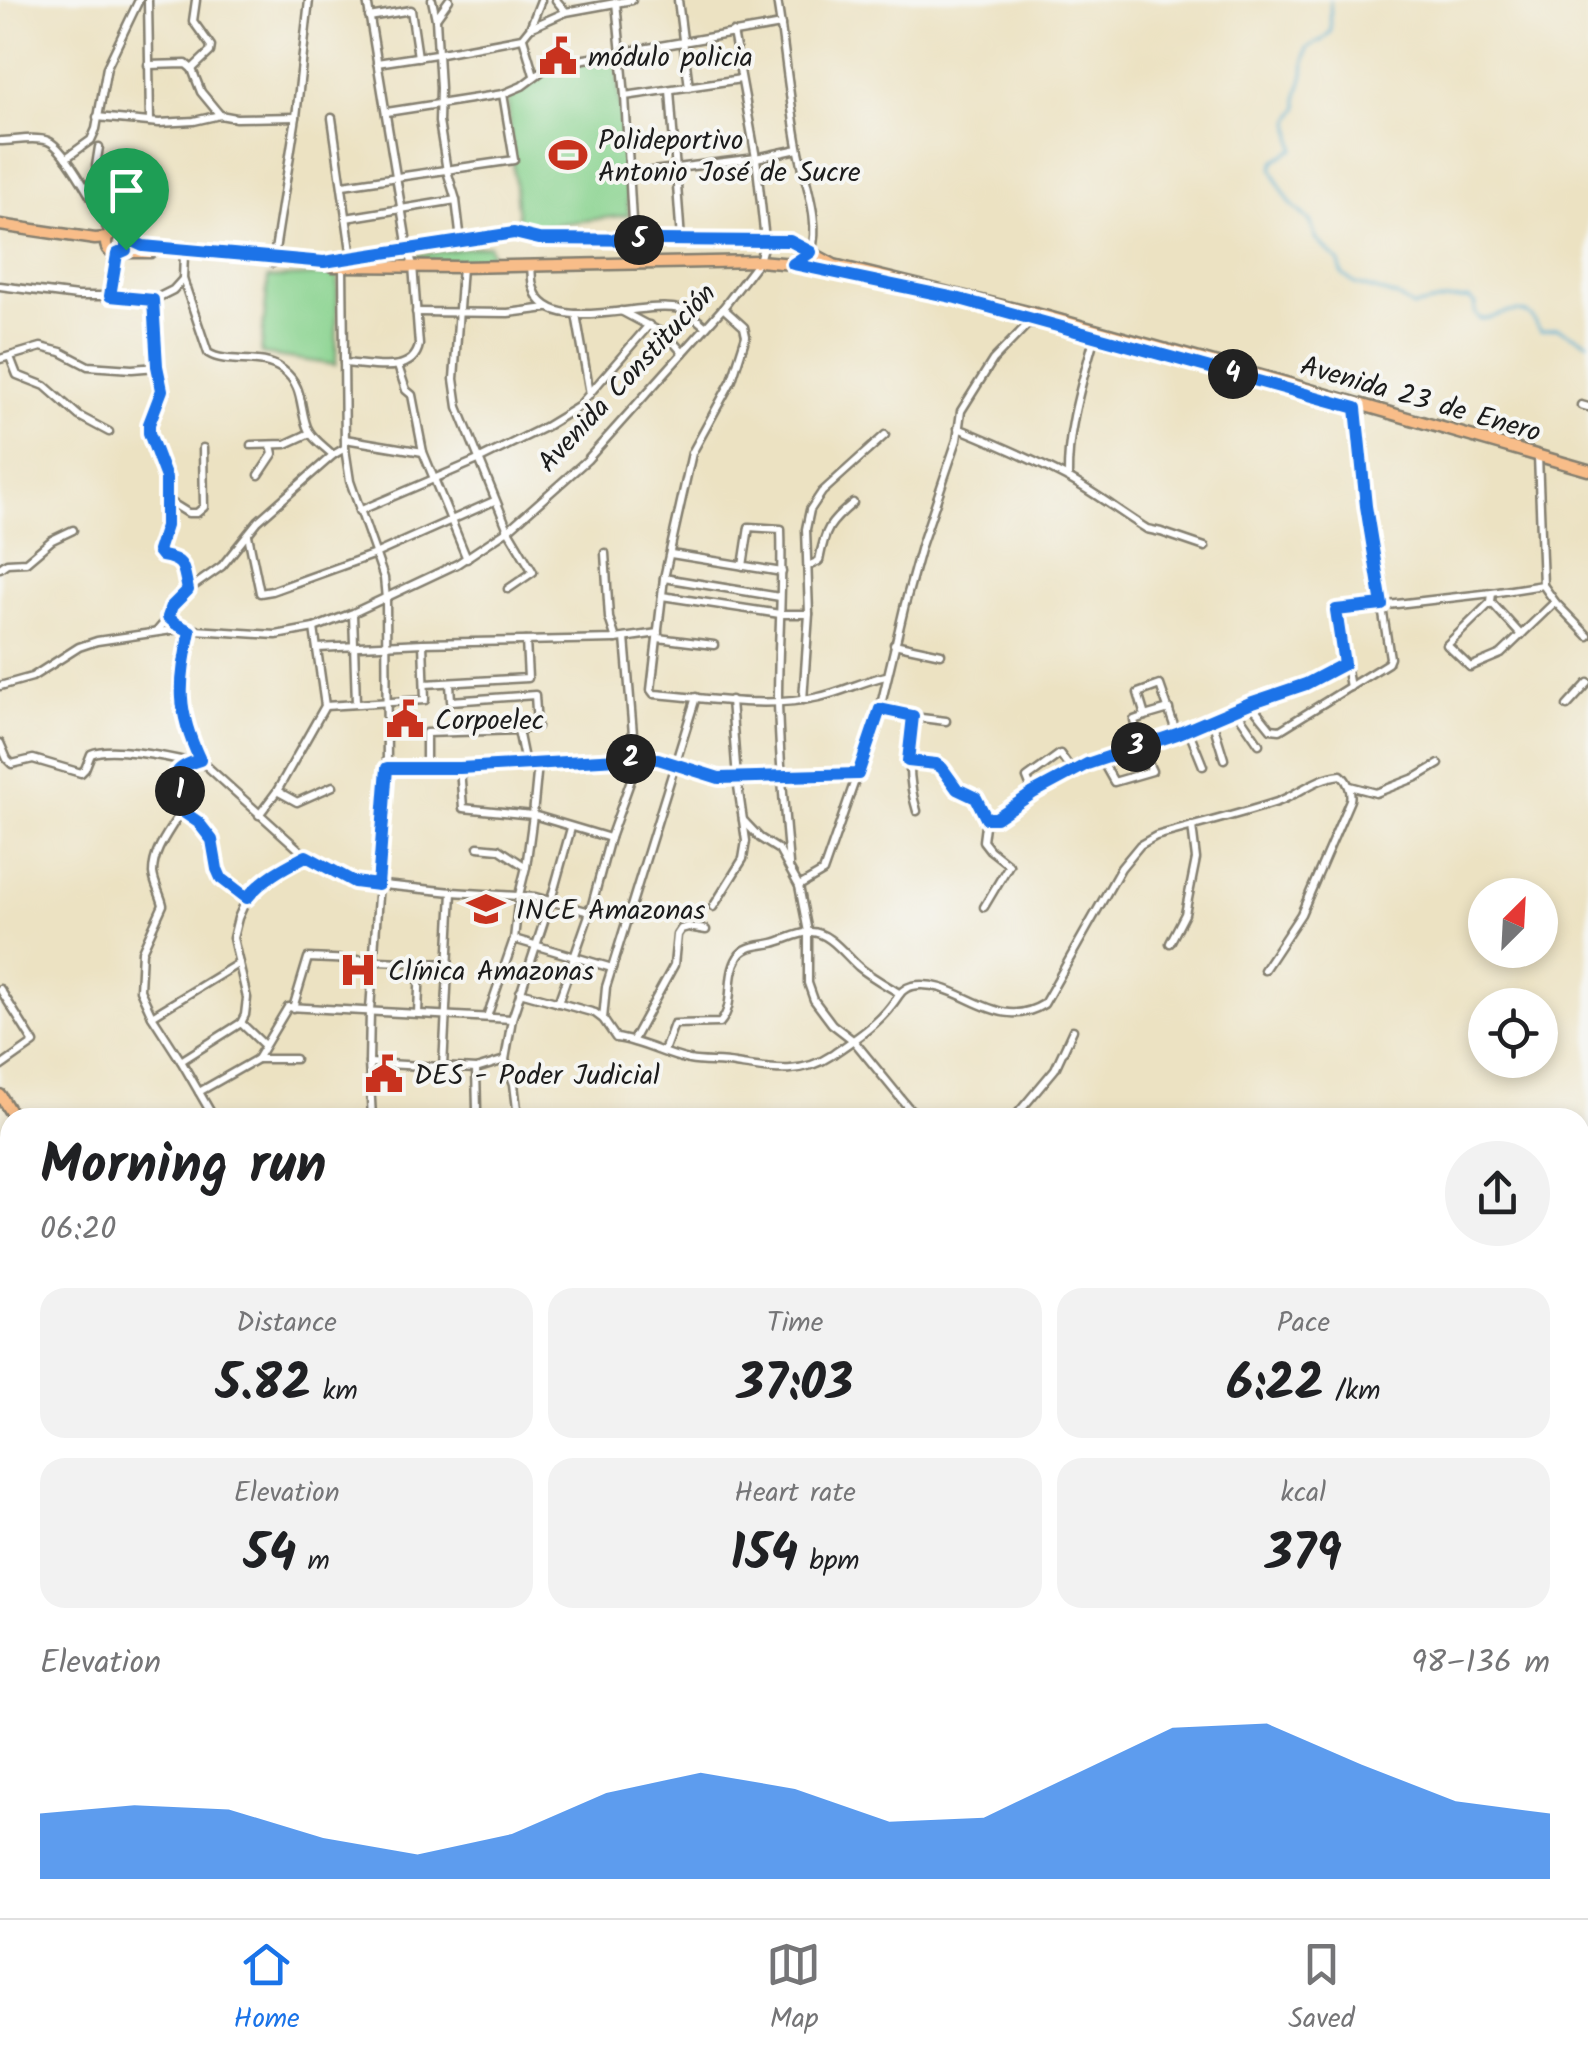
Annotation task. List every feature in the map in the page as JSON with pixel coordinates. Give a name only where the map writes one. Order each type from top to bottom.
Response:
[{"type":"main road","name":"Avenida 23 de Enero","points":[[0,227],[115,237],[143,246],[273,261]]},
{"type":"main road","name":"Avenida 23 de Enero","points":[[346,261],[514,233],[539,239],[765,240],[869,274],[1044,316],[1538,458]]},
{"type":"main road","name":"Avenida 23 de Enero","points":[[115,237],[110,252],[462,267],[759,261],[799,252],[1588,472]]},
{"type":"main road","points":[[115,237],[128,244],[120,253]]},
{"type":"street","points":[[66,158],[91,140],[107,67],[139,0]]},
{"type":"street","points":[[148,0],[150,122]]},
{"type":"street","points":[[192,69],[210,52],[210,46],[192,21],[196,0]]},
{"type":"street","points":[[273,261],[296,117],[309,0]]},
{"type":"street","points":[[344,363],[398,366],[413,360],[418,352],[413,265],[366,0]]},
{"type":"street","points":[[432,0],[439,122],[461,241]]},
{"type":"street","points":[[436,19],[449,0]]},
{"type":"street","points":[[377,63],[522,38],[542,0]]},
{"type":"street","points":[[556,0],[566,12]]},
{"type":"street","points":[[530,28],[566,12],[632,0]]},
{"type":"street","points":[[678,0],[689,87]]},
{"type":"street","points":[[777,0],[798,149],[810,195],[813,248],[799,252]]},
{"type":"street","points":[[616,2],[633,240]]},
{"type":"street","points":[[369,17],[411,10],[418,57]]},
{"type":"street","points":[[386,112],[503,94],[522,86],[550,64],[781,25]]},
{"type":"street","points":[[733,32],[756,158],[765,240]]},
{"type":"street","points":[[522,38],[534,75]]},
{"type":"street","points":[[148,65],[186,64],[201,92],[220,115]]},
{"type":"street","points":[[625,96],[741,79]]},
{"type":"street","points":[[670,90],[682,240]]},
{"type":"street","points":[[342,185],[514,160],[503,94]]},
{"type":"street","points":[[97,116],[150,122],[220,115],[296,117]]},
{"type":"street","points":[[332,118],[346,218],[345,443],[350,481],[384,578],[386,598],[387,768],[372,961],[371,1108]]},
{"type":"street","points":[[0,141],[44,140],[58,147],[115,237]]},
{"type":"street","points":[[99,147],[98,168],[142,176]]},
{"type":"street","points":[[629,174],[798,149]]},
{"type":"street","points":[[115,237],[127,173]]},
{"type":"street","points":[[346,218],[456,200]]},
{"type":"street","points":[[799,252],[813,234]]},
{"type":"street","name":"Avenida Constitución","points":[[0,686],[32,677],[79,647],[97,641],[157,631],[276,635],[314,628],[353,614],[467,559],[508,530],[587,460],[723,308],[759,261],[765,240]]},
{"type":"street","points":[[110,296],[120,253]]},
{"type":"street","points":[[184,254],[183,279],[208,352],[215,357],[263,361],[288,373],[303,403],[310,433],[334,455]]},
{"type":"street","points":[[531,264],[534,289],[547,308]]},
{"type":"street","points":[[462,267],[455,388],[458,407],[494,501],[533,572],[508,589]]},
{"type":"street","points":[[0,286],[153,300],[173,290],[183,279]]},
{"type":"street","points":[[153,300],[162,390],[149,433],[166,478],[166,526],[158,551],[162,556],[179,560],[188,590]]},
{"type":"street","points":[[416,312],[508,313],[547,308],[576,314],[666,307],[684,309],[704,326]]},
{"type":"street","points":[[723,308],[744,327],[746,336],[732,380],[694,447],[664,578],[651,690],[654,694],[778,703],[821,697],[886,676]]},
{"type":"street","points":[[620,311],[668,336],[683,354]]},
{"type":"street","points":[[576,314],[590,396]]},
{"type":"street","points":[[799,886],[823,872],[858,774],[880,709],[921,546],[966,402],[993,360],[1027,325],[1039,320]]},
{"type":"street","points":[[359,511],[478,460],[578,407],[648,325]]},
{"type":"street","points":[[1068,478],[1073,415],[1095,335]]},
{"type":"street","points":[[0,359],[41,348],[61,352],[88,366],[157,366]]},
{"type":"street","points":[[10,357],[16,375],[46,386],[79,416],[108,432]]},
{"type":"street","points":[[398,366],[406,390],[412,395],[423,452],[467,559]]},
{"type":"street","points":[[1250,703],[1276,731],[1388,663],[1390,658],[1366,506],[1356,408]]},
{"type":"street","points":[[958,428],[1068,478],[1147,529],[1204,547]]},
{"type":"street","points":[[251,445],[286,444],[310,433]]},
{"type":"street","points":[[803,700],[809,614],[806,529],[810,510],[822,492],[886,435]]},
{"type":"street","points":[[345,443],[423,452]]},
{"type":"street","points":[[157,631],[172,606],[188,590],[222,566],[258,521],[345,443]]},
{"type":"street","points":[[259,475],[273,454],[271,445]]},
{"type":"street","points":[[166,500],[188,514],[204,506],[203,448]]},
{"type":"street","points":[[1538,458],[1543,585],[1588,636]]},
{"type":"street","points":[[248,535],[260,593],[375,554],[494,501]]},
{"type":"street","points":[[808,566],[818,561],[831,522],[854,502]]},
{"type":"street","points":[[743,566],[749,527],[782,529],[778,703],[788,864]]},
{"type":"street","points":[[0,568],[26,562],[52,540],[73,530]]},
{"type":"street","points":[[558,1003],[634,774],[620,639],[608,606],[605,553]]},
{"type":"street","points":[[671,554],[782,572]]},
{"type":"street","points":[[664,578],[780,597]]},
{"type":"street","points":[[1350,687],[1336,610],[1492,597],[1543,585]]},
{"type":"street","points":[[662,596],[780,614],[809,614]]},
{"type":"street","points":[[1492,597],[1522,635]]},
{"type":"street","points":[[1492,597],[1447,645],[1470,667],[1501,654],[1555,602]]},
{"type":"street","points":[[353,614],[356,702]]},
{"type":"street","points":[[168,617],[190,631],[180,695],[183,718],[200,760],[306,856],[354,882],[518,895],[590,912]]},
{"type":"street","points":[[259,815],[278,792],[325,706],[314,628]]},
{"type":"street","points":[[317,648],[658,636],[714,646]]},
{"type":"street","points":[[425,684],[528,678],[526,642]]},
{"type":"street","points":[[325,706],[425,700],[423,643]]},
{"type":"street","points":[[894,644],[942,654]]},
{"type":"street","points":[[986,818],[996,818],[1033,793],[1101,758],[1177,734],[1306,684],[1344,664]]},
{"type":"street","points":[[426,768],[426,733],[537,726],[534,695],[451,701],[450,683]]},
{"type":"street","points":[[1567,706],[1588,683]]},
{"type":"street","points":[[1145,716],[1138,693],[1160,685],[1177,734]]},
{"type":"street","points":[[1579,692],[1588,701]]},
{"type":"street","points":[[603,1019],[606,987],[696,697]]},
{"type":"street","points":[[713,907],[743,859],[746,841],[731,700]]},
{"type":"street","points":[[880,709],[946,720]]},
{"type":"street","points":[[1101,758],[1114,782],[1152,770],[1140,746],[1134,720],[1168,709]]},
{"type":"street","points":[[1235,710],[1260,744]]},
{"type":"street","points":[[913,716],[908,761],[917,811]]},
{"type":"street","points":[[1212,720],[1224,759]]},
{"type":"street","points":[[1188,729],[1202,766]]},
{"type":"street","points":[[518,730],[525,764]]},
{"type":"street","points":[[0,743],[12,764],[33,759],[80,773],[86,769],[91,754],[102,749],[190,763]]},
{"type":"street","points":[[1033,793],[1027,778],[1060,754],[1073,773]]},
{"type":"street","points":[[387,768],[635,758],[658,759],[719,778],[858,774]]},
{"type":"street","points":[[200,760],[176,775],[184,799],[182,811],[165,837],[154,866],[153,876],[163,905],[142,951],[140,990],[208,1108]]},
{"type":"street","points":[[908,761],[936,764],[957,789],[976,798],[986,818],[983,841],[1009,865],[984,907]]},
{"type":"street","points":[[487,1018],[514,939],[538,764]]},
{"type":"street","points":[[1348,786],[1376,793],[1418,777],[1439,764]]},
{"type":"street","points":[[460,768],[463,808],[534,815],[610,838]]},
{"type":"street","points":[[520,992],[595,1013],[616,1038],[633,1040],[688,1060],[787,1071],[816,1063],[854,1041],[909,986],[932,985],[1000,1013],[1031,1012],[1044,1004],[1130,855],[1140,845],[1156,836],[1281,800],[1307,785],[1342,775],[1347,779],[1350,800],[1301,914],[1264,970]]},
{"type":"street","points":[[278,792],[297,802],[333,786]]},
{"type":"street","points":[[182,811],[198,822],[212,840],[221,878],[247,898]]},
{"type":"street","points":[[743,820],[779,850],[799,886],[808,932],[808,983],[814,1000],[909,1108]]},
{"type":"street","points":[[1170,943],[1186,914],[1196,859],[1192,826]]},
{"type":"street","points":[[518,1108],[505,1060],[512,1019],[552,900],[571,828]]},
{"type":"street","points":[[478,847],[499,849],[526,867]]},
{"type":"street","points":[[182,1061],[240,1023],[247,998],[233,938],[247,898],[258,884],[306,856]]},
{"type":"street","points":[[443,1067],[452,892]]},
{"type":"street","points":[[633,1040],[674,965],[681,928],[706,930]]},
{"type":"street","points":[[664,1051],[674,1024],[725,1020],[739,954],[747,948],[808,932],[820,933],[862,970],[899,993]]},
{"type":"street","points":[[514,939],[612,968]]},
{"type":"street","points":[[293,1008],[308,958],[449,964]]},
{"type":"street","points":[[152,1016],[239,964]]},
{"type":"street","points":[[418,1013],[420,964]]},
{"type":"street","points":[[0,989],[34,1042],[0,1066]]},
{"type":"street","points":[[258,1058],[288,1007],[512,1019]]},
{"type":"street","points":[[240,1023],[264,1045]]},
{"type":"street","points":[[1023,1108],[1055,1070],[1072,1030]]},
{"type":"street","points":[[199,1092],[258,1058],[295,1060]]},
{"type":"street","points":[[369,1063],[476,1069],[505,1060]]},
{"type":"street","points":[[476,1069],[476,1108]]},
{"type":"green space","name":"Polideportivo Antonio José de Sucre","points":[[616,57],[629,215],[519,229],[507,96],[521,91],[556,66]]},
{"type":"green space","points":[[489,245],[494,262],[416,259],[419,255]]},
{"type":"green space","points":[[338,274],[336,365],[261,354],[268,278]]},
{"type":"waterway","points":[[1330,0],[1331,31],[1306,51],[1299,107],[1291,121],[1295,149],[1275,160],[1272,168],[1291,204],[1310,221],[1317,240],[1339,262],[1342,274],[1355,284],[1396,296],[1413,307],[1469,299],[1476,304],[1475,312],[1480,319],[1525,312],[1541,331],[1557,328],[1588,342]]},
{"type":"place","name":"módulo policia","points":[[558,56]]},
{"type":"place","name":"Polideportivo Antonio José de Sucre","points":[[568,155]]},
{"type":"place","name":"Corpoelec","points":[[405,719]]},
{"type":"place","name":"INCE Amazonas","points":[[486,909]]},
{"type":"place","name":"Clínica Amazonas","points":[[358,970]]},
{"type":"place","name":"DES - Poder Judicial","points":[[384,1074]]},
{"type":"route","points":[[514,233],[539,239],[790,241],[811,252],[793,264],[956,298],[1356,408],[1382,605],[1336,610],[1344,664],[1306,684],[1087,764],[996,818],[986,818],[976,798],[957,789],[946,771],[936,764],[908,761],[913,716],[880,709],[858,774],[719,778],[658,759],[635,758],[387,768],[378,885],[354,882],[306,856],[258,884],[247,898],[221,878],[212,840],[198,822],[182,811],[184,799],[175,780],[180,769],[200,760],[183,718],[180,695],[190,631],[168,617],[172,606],[188,590],[179,560],[162,556],[158,551],[166,526],[166,478],[149,433],[162,390],[153,300],[110,296],[117,254],[126,250],[126,238],[143,246],[324,262],[514,233]]}]
